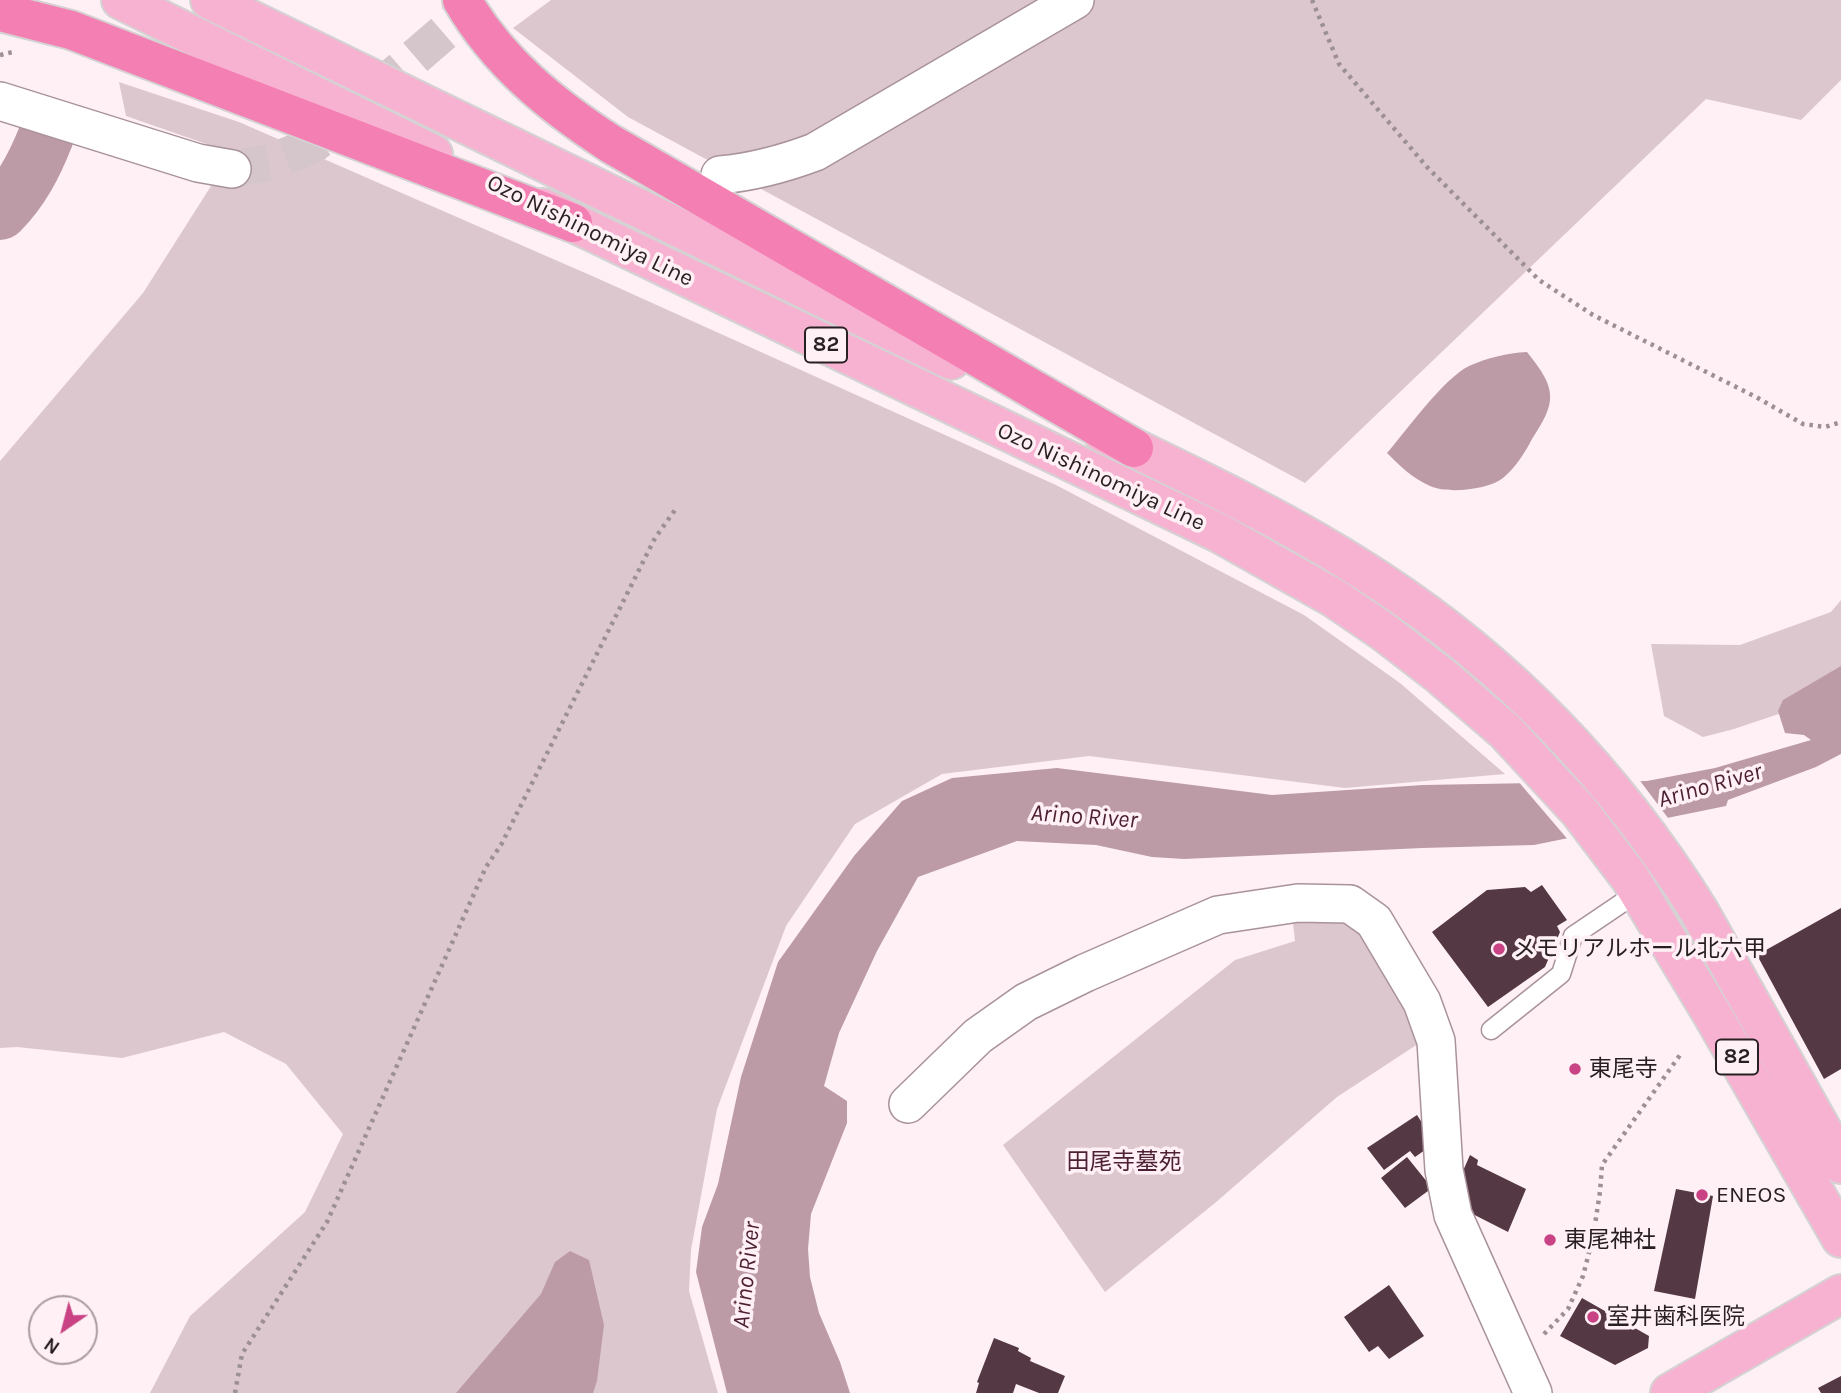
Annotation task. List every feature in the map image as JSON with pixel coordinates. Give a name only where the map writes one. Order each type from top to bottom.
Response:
[{"type":"highway","points":[[461,0],[499,53],[530,85],[570,118],[1134,448]]},
{"type":"highway","points":[[0,12],[71,30],[573,223]]},
{"type":"highway","points":[[611,144],[672,167],[720,175]]},
{"type":"main road","name":"Ozo Nishinomiya Line","points":[[121,0],[573,223],[1219,533],[1334,598],[1384,632],[1505,731],[1579,811],[1634,885],[1713,1014],[1841,1238]]},
{"type":"main road","name":"Ozo Nishinomiya Line","points":[[210,0],[1235,499],[1377,579],[1435,620],[1487,661],[1554,723],[1616,793],[1674,870],[1841,1164]]},
{"type":"main road","points":[[1670,1393],[1841,1294]]},
{"type":"street","points":[[720,175],[749,173],[815,152],[1075,0]]},
{"type":"street","points":[[0,101],[198,163],[232,169]]},
{"type":"street","points":[[908,1104],[978,1036],[1026,1002],[1084,973],[1218,915],[1298,903],[1350,904],[1374,921],[1422,1002],[1436,1041],[1444,1170],[1453,1215],[1527,1381]]},
{"type":"lane","points":[[1491,1030],[1561,974],[1573,936],[1634,885]]},
{"type":"path","points":[[1312,0],[1339,64],[1427,167],[1539,280],[1593,315],[1756,397],[1803,424],[1825,427],[1841,422]]},
{"type":"path","points":[[235,1393],[242,1354],[327,1222],[486,867],[507,833],[655,538],[675,510]]},
{"type":"path","points":[[1527,1381],[1541,1337],[1568,1310],[1583,1276],[1593,1237],[1602,1165],[1680,1055]]},
{"type":"green space","points":[[551,0],[1841,0],[1841,80],[1801,120],[1706,99],[1305,483],[628,117],[513,28]]},
{"type":"green space","points":[[119,82],[239,122],[599,279],[1056,485],[1304,615],[1400,683],[1505,774],[1345,788],[1089,756],[942,774],[855,824],[786,926],[717,1109],[691,1250],[689,1291],[718,1393],[150,1393],[190,1316],[305,1212],[343,1134],[286,1064],[224,1032],[122,1058],[17,1047],[0,1048],[0,461],[143,293],[232,153],[126,116]]},
{"type":"green space","points":[[1841,600],[1841,693],[1703,737],[1664,716],[1651,644],[1740,645],[1831,612]]},
{"type":"green space","name":"田尾寺墓苑","points":[[1341,911],[1368,935],[1427,1038],[1337,1097],[1215,1203],[1105,1292],[1003,1145],[1235,960],[1295,941],[1293,923]]},
{"type":"water","points":[[1527,352],[1549,387],[1549,405],[1523,455],[1503,478],[1478,488],[1446,490],[1424,483],[1387,453],[1437,393],[1459,373],[1490,358]]},
{"type":"water","name":"Arino River","points":[[1841,666],[1841,754],[1816,767],[1728,800],[1726,806],[1534,845],[1184,859],[1152,857],[1096,845],[1017,841],[918,877],[877,951],[839,1033],[824,1086],[847,1101],[847,1123],[811,1214],[808,1249],[810,1277],[819,1313],[850,1393],[727,1393],[696,1272],[702,1227],[718,1184],[741,1077],[778,962],[854,856],[902,801],[952,778],[1057,768],[1272,795],[1423,785],[1647,781],[1715,768],[1811,740],[1804,735],[1785,733],[1778,711],[1783,700]]},
{"type":"water","points":[[570,1251],[589,1260],[604,1325],[593,1393],[456,1393],[541,1294],[555,1262]]},
{"type":"pier","points":[[1638,778],[1671,822],[1570,842],[1517,780]]},
{"type":"building","name":"メモリアルホール北六甲","points":[[1542,885],[1567,920],[1557,926],[1560,932],[1545,967],[1488,1007],[1432,932],[1487,890],[1525,887],[1531,892]]},
{"type":"building","points":[[1841,908],[1841,1069],[1824,1079],[1757,955]]},
{"type":"building","points":[[1417,1115],[1435,1143],[1415,1157],[1410,1151],[1384,1170],[1367,1148]]},
{"type":"building","points":[[1470,1155],[1478,1160],[1477,1165],[1526,1189],[1508,1232],[1457,1206],[1455,1189]]},
{"type":"building","points":[[1407,1157],[1432,1188],[1405,1208],[1381,1178]]},
{"type":"building","points":[[1676,1189],[1713,1196],[1695,1299],[1654,1291]]},
{"type":"building","points":[[1389,1285],[1424,1336],[1389,1359],[1378,1346],[1369,1352],[1344,1317]]},
{"type":"building","name":"室井歯科医院","points":[[1582,1298],[1649,1336],[1648,1348],[1615,1365],[1560,1336]]},
{"type":"building","points":[[994,1338],[1019,1348],[1018,1351],[1031,1358],[1030,1361],[1065,1376],[1058,1393],[1039,1393],[1016,1384],[1013,1393],[976,1393],[977,1382]]},
{"type":"building","points":[[1841,1376],[1841,1393],[1821,1393],[1818,1388]]},
{"type":"waterway","points":[[0,212],[27,176],[46,136]]},
{"type":"tunnel","points":[[232,169],[269,163],[313,145],[450,27],[473,0]]},
{"type":"place","name":"メモリアルホール北六甲","points":[[1499,949]]},
{"type":"place","name":"東尾寺","points":[[1575,1069]]},
{"type":"place","name":"ENEOS","points":[[1702,1195]]},
{"type":"place","name":"東尾神社","points":[[1550,1240]]},
{"type":"place","name":"室井歯科医院","points":[[1593,1317]]}]
